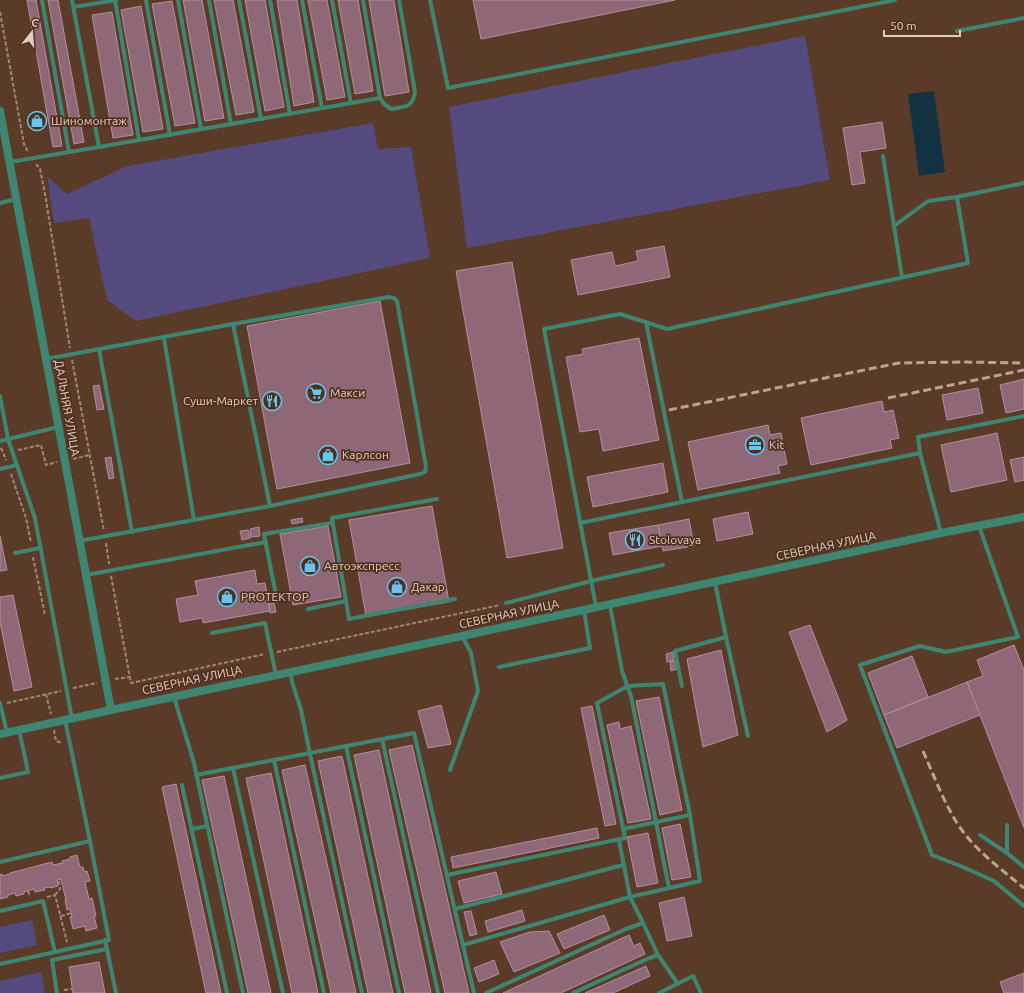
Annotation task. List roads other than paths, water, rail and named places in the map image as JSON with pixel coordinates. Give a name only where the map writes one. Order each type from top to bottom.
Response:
[{"type":"street","name":"ДАЛЬНЯЯ УЛИЦА","points":[[0,110],[111,710]]},
{"type":"street","name":"СЕВЕРНАЯ УЛИЦА","points":[[3,734],[174,696],[596,608],[941,533],[1024,517]]},
{"type":"lane","points":[[42,0],[69,152]]},
{"type":"lane","points":[[72,0],[99,147]]},
{"type":"lane","points":[[74,7],[115,0],[139,140]]},
{"type":"lane","points":[[146,0],[170,135]]},
{"type":"lane","points":[[178,0],[201,129]]},
{"type":"lane","points":[[209,0],[231,124]]},
{"type":"lane","points":[[239,0],[261,119]]},
{"type":"lane","points":[[270,0],[290,114]]},
{"type":"lane","points":[[302,0],[322,108]]},
{"type":"lane","points":[[332,0],[351,103]]},
{"type":"lane","points":[[363,0],[380,98],[384,104],[391,109],[409,106],[414,99],[415,92],[399,0]]},
{"type":"lane","points":[[430,0],[448,88],[895,0]]},
{"type":"lane","points":[[956,31],[1024,18]]},
{"type":"lane","points":[[9,162],[380,98]]},
{"type":"lane","points":[[883,156],[902,277]]},
{"type":"lane","points":[[894,226],[928,201],[956,197],[1024,183]]},
{"type":"lane","points":[[596,608],[544,329],[620,314],[667,329],[968,263],[956,197]]},
{"type":"lane","points":[[0,203],[16,199]]},
{"type":"lane","points":[[46,359],[389,297],[394,298],[397,301],[426,467],[425,472],[270,506],[79,542]]},
{"type":"lane","points":[[646,322],[682,502]]},
{"type":"lane","points":[[233,324],[270,506]]},
{"type":"lane","points":[[164,338],[194,520]]},
{"type":"lane","points":[[99,350],[132,532]]},
{"type":"lane","points":[[0,396],[8,439],[35,518],[67,689],[68,720],[109,940],[0,964]]},
{"type":"lane","points":[[941,533],[920,453],[918,437],[1024,416]]},
{"type":"lane","points":[[0,441],[59,427]]},
{"type":"lane","points":[[580,523],[920,453]]},
{"type":"lane","points":[[0,469],[17,465]]},
{"type":"lane","points":[[437,499],[332,518],[349,619],[455,599]]},
{"type":"lane","points":[[277,600],[264,534],[332,523]]},
{"type":"lane","points":[[979,526],[1018,638],[946,652],[920,646],[860,665],[932,855],[994,881],[1024,906]]},
{"type":"lane","points":[[86,576],[266,542]]},
{"type":"lane","points":[[15,553],[40,548]]},
{"type":"lane","points":[[506,603],[591,581],[663,565]]},
{"type":"lane","points":[[715,582],[748,736]]},
{"type":"lane","points":[[308,609],[346,601]]},
{"type":"lane","points":[[610,605],[622,671],[631,696],[669,888]]},
{"type":"lane","points":[[499,667],[590,648],[584,610]]},
{"type":"lane","points":[[212,633],[266,623],[276,675]]},
{"type":"lane","points":[[450,770],[478,691],[471,653],[462,636]]},
{"type":"lane","points":[[682,686],[675,651],[726,637]]},
{"type":"lane","points":[[290,672],[301,710],[362,993]]},
{"type":"lane","points":[[447,875],[625,838],[597,703],[628,686],[663,684],[690,815],[700,881],[630,897],[463,945]]},
{"type":"lane","points":[[174,696],[194,763],[243,993]]},
{"type":"lane","points":[[0,704],[3,734]]},
{"type":"lane","points":[[0,778],[28,772],[20,730]]},
{"type":"lane","points":[[196,775],[414,733],[474,993]]},
{"type":"lane","points":[[382,739],[438,993]]},
{"type":"lane","points":[[346,746],[399,993]]},
{"type":"lane","points":[[274,760],[324,993]]},
{"type":"lane","points":[[233,768],[283,993]]},
{"type":"lane","points":[[182,785],[228,993]]},
{"type":"lane","points":[[623,829],[690,815]]},
{"type":"lane","points":[[1007,825],[1007,853]]},
{"type":"lane","points":[[192,829],[207,826]]},
{"type":"lane","points":[[980,836],[1007,853],[1024,867]]},
{"type":"lane","points":[[619,840],[630,897],[658,955],[678,984]]},
{"type":"lane","points":[[0,862],[90,841]]},
{"type":"lane","points":[[455,909],[623,865]]},
{"type":"lane","points":[[0,911],[43,902],[55,952]]},
{"type":"lane","points":[[486,993],[643,922]]},
{"type":"lane","points":[[105,940],[116,993]]},
{"type":"lane","points":[[57,993],[52,960],[107,949]]},
{"type":"lane","points":[[573,993],[658,955]]},
{"type":"lane","points":[[659,993],[693,976],[701,993]]},
{"type":"water","points":[[934,91],[945,172],[919,176],[908,94]]},
{"type":"railway","points":[[669,410],[899,363],[1024,363]]},
{"type":"railway","points":[[888,398],[1024,370]]},
{"type":"railway","points":[[923,751],[944,799],[959,826],[981,852],[1024,888]]},
{"type":"place","name":"Шиномонтаж","points":[[37,121]]},
{"type":"place","name":"Макси","points":[[316,393]]},
{"type":"place","name":"Суши-Маркет","points":[[272,401]]},
{"type":"place","name":"Kit","points":[[755,445]]},
{"type":"place","name":"Карлсон","points":[[328,455]]},
{"type":"place","name":"Stolovaya","points":[[635,540]]},
{"type":"place","name":"Автоэкспресс","points":[[310,566]]},
{"type":"place","name":"Дакар","points":[[397,587]]},
{"type":"place","name":"PROТЕКТОР","points":[[227,597]]}]
